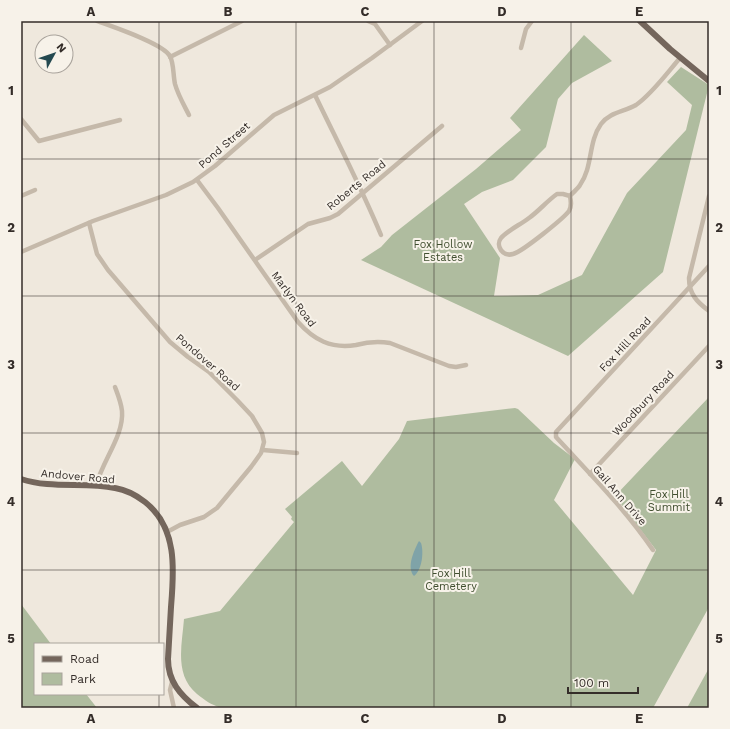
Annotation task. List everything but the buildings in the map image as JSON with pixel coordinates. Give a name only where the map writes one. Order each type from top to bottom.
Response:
[{"type":"main road","points":[[640,21],[680,58],[709,81]]},
{"type":"main road","name":"Andover Road","points":[[21,479],[44,484],[96,486],[124,490],[137,496],[156,512],[167,532],[172,550],[173,566],[168,671],[172,682],[197,708]]},
{"type":"street","points":[[97,21],[156,45],[167,52],[170,57],[179,96],[189,115]]},
{"type":"street","points":[[170,57],[242,21]]},
{"type":"street","points":[[368,21],[375,24],[390,45]]},
{"type":"street","name":"Pond Street","points":[[21,252],[166,195],[197,180],[274,115],[315,95],[345,78],[422,21]]},
{"type":"street","points":[[522,48],[526,29],[532,21]]},
{"type":"street","points":[[570,196],[580,185],[586,173],[593,141],[596,132],[602,123],[612,115],[635,106],[644,99],[680,58]]},
{"type":"street","points":[[315,95],[381,234]]},
{"type":"street","points":[[21,119],[39,141],[120,120]]},
{"type":"street","name":"Roberts Road","points":[[255,260],[308,224],[330,218],[338,214],[442,126]]},
{"type":"street","name":"Marlyn Road","points":[[197,180],[298,322],[317,340],[342,346],[365,342],[383,342],[449,366],[466,365]]},
{"type":"street","points":[[21,196],[35,190]]},
{"type":"street","points":[[557,194],[570,196],[572,205],[569,212],[543,235],[513,254],[506,254],[501,251],[498,246],[504,235],[529,218],[557,194]]},
{"type":"street","points":[[709,196],[689,278],[691,293],[709,311]]},
{"type":"street","name":"Pondover Road","points":[[89,224],[96,251],[104,266],[170,342],[179,351],[213,376],[252,416],[262,433],[264,442],[263,450]]},
{"type":"street","name":"Fox Hill Road","points":[[555,435],[556,432],[709,266]]},
{"type":"street","name":"Woodbury Road","points":[[590,474],[709,346]]},
{"type":"street","points":[[96,486],[99,474],[121,424],[121,406],[115,387]]},
{"type":"street","name":"Gail Ann Drive","points":[[555,435],[634,523],[653,550]]},
{"type":"street","points":[[167,532],[180,525],[198,520],[214,511],[227,497],[263,450],[297,452]]},
{"type":"street","points":[[172,682],[170,692],[174,708]]},
{"type":"green space","name":"Fox Hollow Estates","points":[[584,35],[612,61],[572,83],[558,99],[546,147],[513,180],[482,192],[464,204],[500,258],[494,296],[538,295],[582,275],[627,193],[686,130],[692,105],[667,82],[681,67],[709,85],[663,272],[568,356],[361,260],[381,247],[392,235],[476,169],[521,130],[510,118]]},
{"type":"green space","name":"Fox Hill Cemetery","points":[[709,397],[709,607],[653,708],[221,708],[208,702],[197,694],[185,678],[181,659],[184,619],[220,611],[294,522],[291,519],[292,517],[285,509],[342,461],[362,486],[399,439],[407,421],[515,408],[518,409],[554,443],[575,459],[554,500],[633,595],[656,550],[615,496]]},
{"type":"green space","points":[[21,604],[50,643],[34,643],[34,695],[87,695],[97,708],[21,708]]},
{"type":"green space","points":[[709,668],[709,708],[687,708]]},
{"type":"water","points":[[419,541],[422,547],[422,561],[419,570],[414,576],[412,573],[411,564],[413,554]]},
{"type":"park label","name":"Fox Hill Summit","points":[[669,500]]}]
